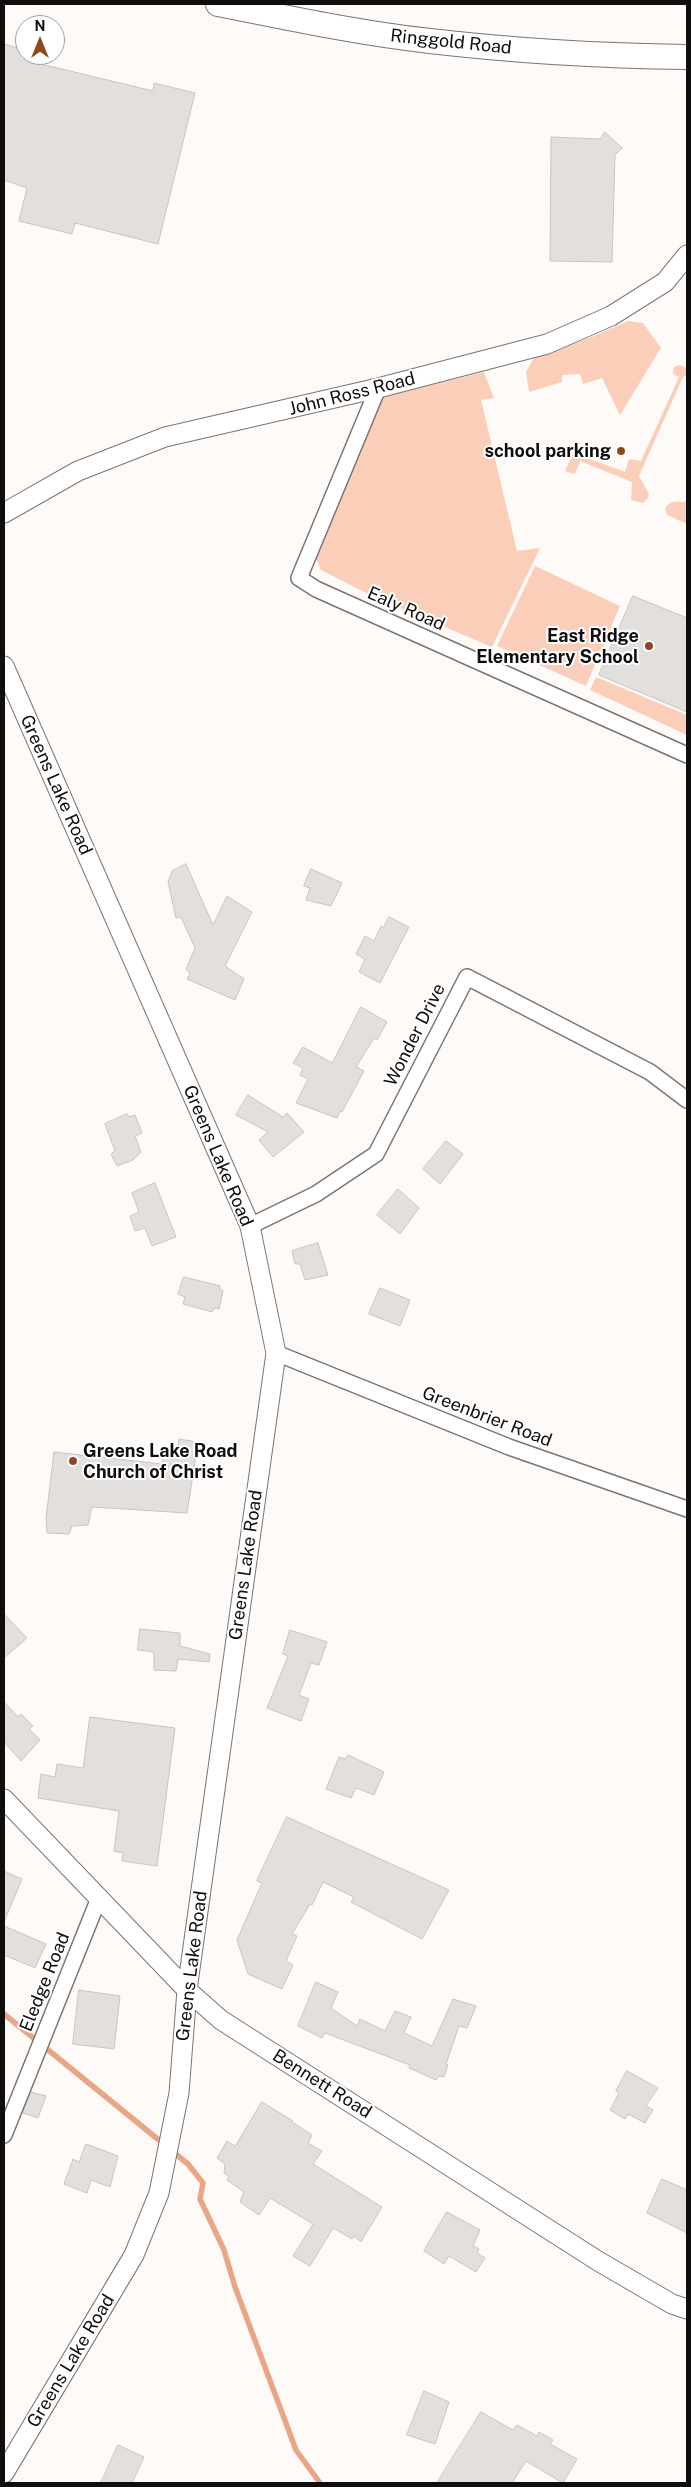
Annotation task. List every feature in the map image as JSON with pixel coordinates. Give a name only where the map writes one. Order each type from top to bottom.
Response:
[{"type":"main road","name":"Ringgold Road","points":[[218,4],[324,25],[430,41],[555,52],[687,57]]},
{"type":"street","name":"John Ross Road","points":[[4,514],[78,471],[165,438],[378,388],[547,344],[611,316],[665,282],[687,255]]},
{"type":"street","name":"Ealy Road","points":[[378,388],[299,578],[325,593],[687,755]]},
{"type":"street","name":"Greens Lake Road","points":[[4,666],[250,1226],[276,1353],[187,1990],[179,2093],[159,2193],[134,2255],[4,2473]]},
{"type":"street","name":"Wonder Drive","points":[[250,1226],[316,1194],[376,1154],[467,976],[650,1072],[687,1100]]},
{"type":"street","name":"Greenbrier Road","points":[[276,1353],[509,1447],[687,1509]]},
{"type":"street","name":"Bennett Road","points":[[4,1799],[187,1990],[222,2020],[296,2069],[506,2200],[598,2261],[672,2304],[687,2310]]},
{"type":"street","name":"Eledge Road","points":[[4,2135],[99,1898]]},
{"type":"shaded area","points":[[628,321],[643,323],[661,348],[620,415],[602,378],[583,384],[580,374],[562,375],[562,382],[529,392],[526,372],[534,357],[592,337]]},
{"type":"shaded area","points":[[679,365],[687,368],[687,377],[684,375],[639,476],[649,494],[643,503],[631,500],[632,482],[580,461],[575,474],[565,471],[573,453],[625,472],[629,459],[641,461],[679,377],[673,374],[674,367]]},
{"type":"shaded area","points":[[484,372],[494,398],[481,400],[517,551],[540,548],[492,647],[376,598],[321,570],[314,554],[382,397]]},
{"type":"shaded area","points":[[687,497],[687,524],[667,515],[665,509],[671,503],[685,502]]},
{"type":"shaded area","points":[[535,566],[620,606],[586,686],[497,646]]},
{"type":"shaded area","points":[[596,677],[687,715],[687,735],[590,690]]},
{"type":"building","points":[[4,44],[15,47],[15,65],[45,65],[153,91],[154,83],[195,93],[158,244],[75,223],[72,234],[19,221],[27,188],[4,180]]},
{"type":"building","points":[[605,132],[622,148],[615,155],[612,262],[550,261],[551,137],[600,139]]},
{"type":"building","name":"East Ridge Elementary School","points":[[633,596],[687,618],[687,712],[599,675]]},
{"type":"building","points":[[186,864],[213,925],[227,896],[252,912],[225,966],[244,979],[235,1000],[187,979],[190,974],[186,969],[195,948],[181,917],[176,918],[168,882],[172,871]]},
{"type":"building","points":[[311,869],[342,883],[331,906],[306,900],[310,888],[304,886]]},
{"type":"building","points":[[389,917],[409,927],[380,983],[359,972],[365,959],[356,954],[365,936],[374,941],[381,926],[383,928]]},
{"type":"building","points":[[361,1007],[387,1022],[377,1040],[374,1038],[356,1067],[364,1071],[342,1112],[340,1111],[337,1118],[296,1103],[308,1079],[300,1075],[303,1068],[293,1063],[303,1047],[332,1063]]},
{"type":"building","points":[[248,1095],[283,1117],[287,1113],[304,1132],[273,1157],[259,1140],[268,1132],[236,1115]]},
{"type":"building","points":[[127,1114],[129,1117],[135,1115],[142,1133],[135,1136],[141,1152],[133,1160],[117,1166],[111,1154],[115,1151],[105,1124]]},
{"type":"building","points":[[446,1141],[463,1154],[440,1184],[423,1169]]},
{"type":"building","points":[[155,1183],[176,1237],[152,1246],[145,1228],[135,1231],[130,1216],[139,1212],[132,1193]]},
{"type":"building","points":[[398,1189],[419,1208],[400,1234],[377,1215]]},
{"type":"building","points":[[318,1243],[328,1275],[305,1280],[300,1264],[295,1264],[292,1251]]},
{"type":"building","points":[[184,1277],[220,1286],[220,1290],[223,1291],[219,1309],[214,1308],[212,1312],[183,1304],[185,1297],[178,1294]]},
{"type":"building","points":[[380,1288],[410,1300],[400,1326],[369,1314]]},
{"type":"building","points":[[179,1439],[198,1442],[187,1513],[92,1507],[88,1525],[72,1526],[69,1534],[47,1533],[46,1518],[54,1452],[162,1464],[163,1453],[178,1455]]},
{"type":"building","points":[[4,1614],[27,1638],[4,1658]]},
{"type":"building","points":[[140,1629],[180,1633],[180,1646],[210,1654],[209,1662],[178,1659],[176,1671],[154,1670],[154,1652],[138,1650]]},
{"type":"building","points":[[290,1630],[327,1642],[319,1665],[311,1663],[299,1695],[309,1699],[301,1721],[267,1708],[288,1656],[283,1654]]},
{"type":"building","points":[[4,1702],[18,1717],[21,1714],[33,1726],[29,1729],[40,1740],[21,1761],[4,1742]]},
{"type":"building","points":[[90,1717],[175,1728],[157,1866],[122,1861],[123,1853],[114,1851],[119,1811],[38,1798],[41,1774],[55,1777],[57,1764],[83,1768]]},
{"type":"building","points":[[348,1755],[384,1772],[374,1795],[356,1788],[351,1798],[326,1789],[339,1757],[345,1759]]},
{"type":"building","points":[[287,1817],[449,1890],[422,1939],[351,1902],[354,1897],[323,1882],[312,1905],[310,1904],[292,1934],[297,1936],[286,1961],[293,1965],[282,1989],[248,1974],[237,1940],[262,1883],[257,1881]]},
{"type":"building","points":[[4,1871],[22,1879],[4,1922]]},
{"type":"building","points":[[4,1926],[46,1944],[35,1968],[4,1955]]},
{"type":"building","points":[[316,1982],[338,1992],[331,2008],[357,2026],[360,2019],[385,2031],[395,2011],[411,2017],[404,2033],[432,2046],[453,1999],[476,2006],[467,2028],[459,2026],[446,2064],[448,2065],[444,2077],[439,2076],[436,2080],[409,2068],[410,2065],[325,2033],[322,2038],[298,2026]]},
{"type":"building","points":[[79,1990],[120,1996],[114,2049],[73,2044]]},
{"type":"building","points":[[627,2071],[658,2088],[646,2106],[653,2110],[645,2123],[628,2114],[625,2119],[610,2110],[619,2093],[616,2091]]},
{"type":"building","points":[[31,2092],[46,2096],[38,2118],[23,2113]]},
{"type":"building","points":[[262,2102],[312,2135],[308,2143],[322,2151],[313,2164],[382,2207],[361,2242],[354,2236],[352,2239],[333,2228],[310,2266],[293,2256],[313,2224],[270,2198],[259,2215],[240,2202],[244,2192],[227,2180],[229,2177],[224,2173],[225,2164],[217,2158],[227,2141],[235,2146]]},
{"type":"building","points":[[86,2144],[118,2156],[110,2187],[91,2180],[87,2193],[64,2184],[73,2159],[79,2162]]},
{"type":"building","points":[[662,2179],[687,2190],[687,2233],[647,2213]]},
{"type":"building","points":[[447,2212],[480,2230],[473,2246],[479,2249],[477,2253],[485,2258],[476,2272],[449,2256],[444,2264],[424,2251]]},
{"type":"building","points":[[424,2391],[449,2402],[435,2444],[407,2435]]},
{"type":"building","points":[[481,2412],[513,2430],[517,2425],[537,2436],[539,2432],[553,2440],[550,2444],[577,2459],[563,2483],[526,2461],[512,2483],[437,2483]]},
{"type":"building","points":[[118,2445],[144,2457],[132,2483],[101,2483]]},
{"type":"waterway","points":[[4,2014],[165,2145]]},
{"type":"waterway","points":[[172,2151],[188,2164],[203,2183],[200,2199],[224,2250],[235,2287],[296,2450],[320,2483]]},
{"type":"place","name":"school parking","points":[[621,451]]},
{"type":"place","name":"East Ridge Elementary School","points":[[649,646]]},
{"type":"place","name":"Greens Lake Road Church of Christ","points":[[73,1461]]}]
